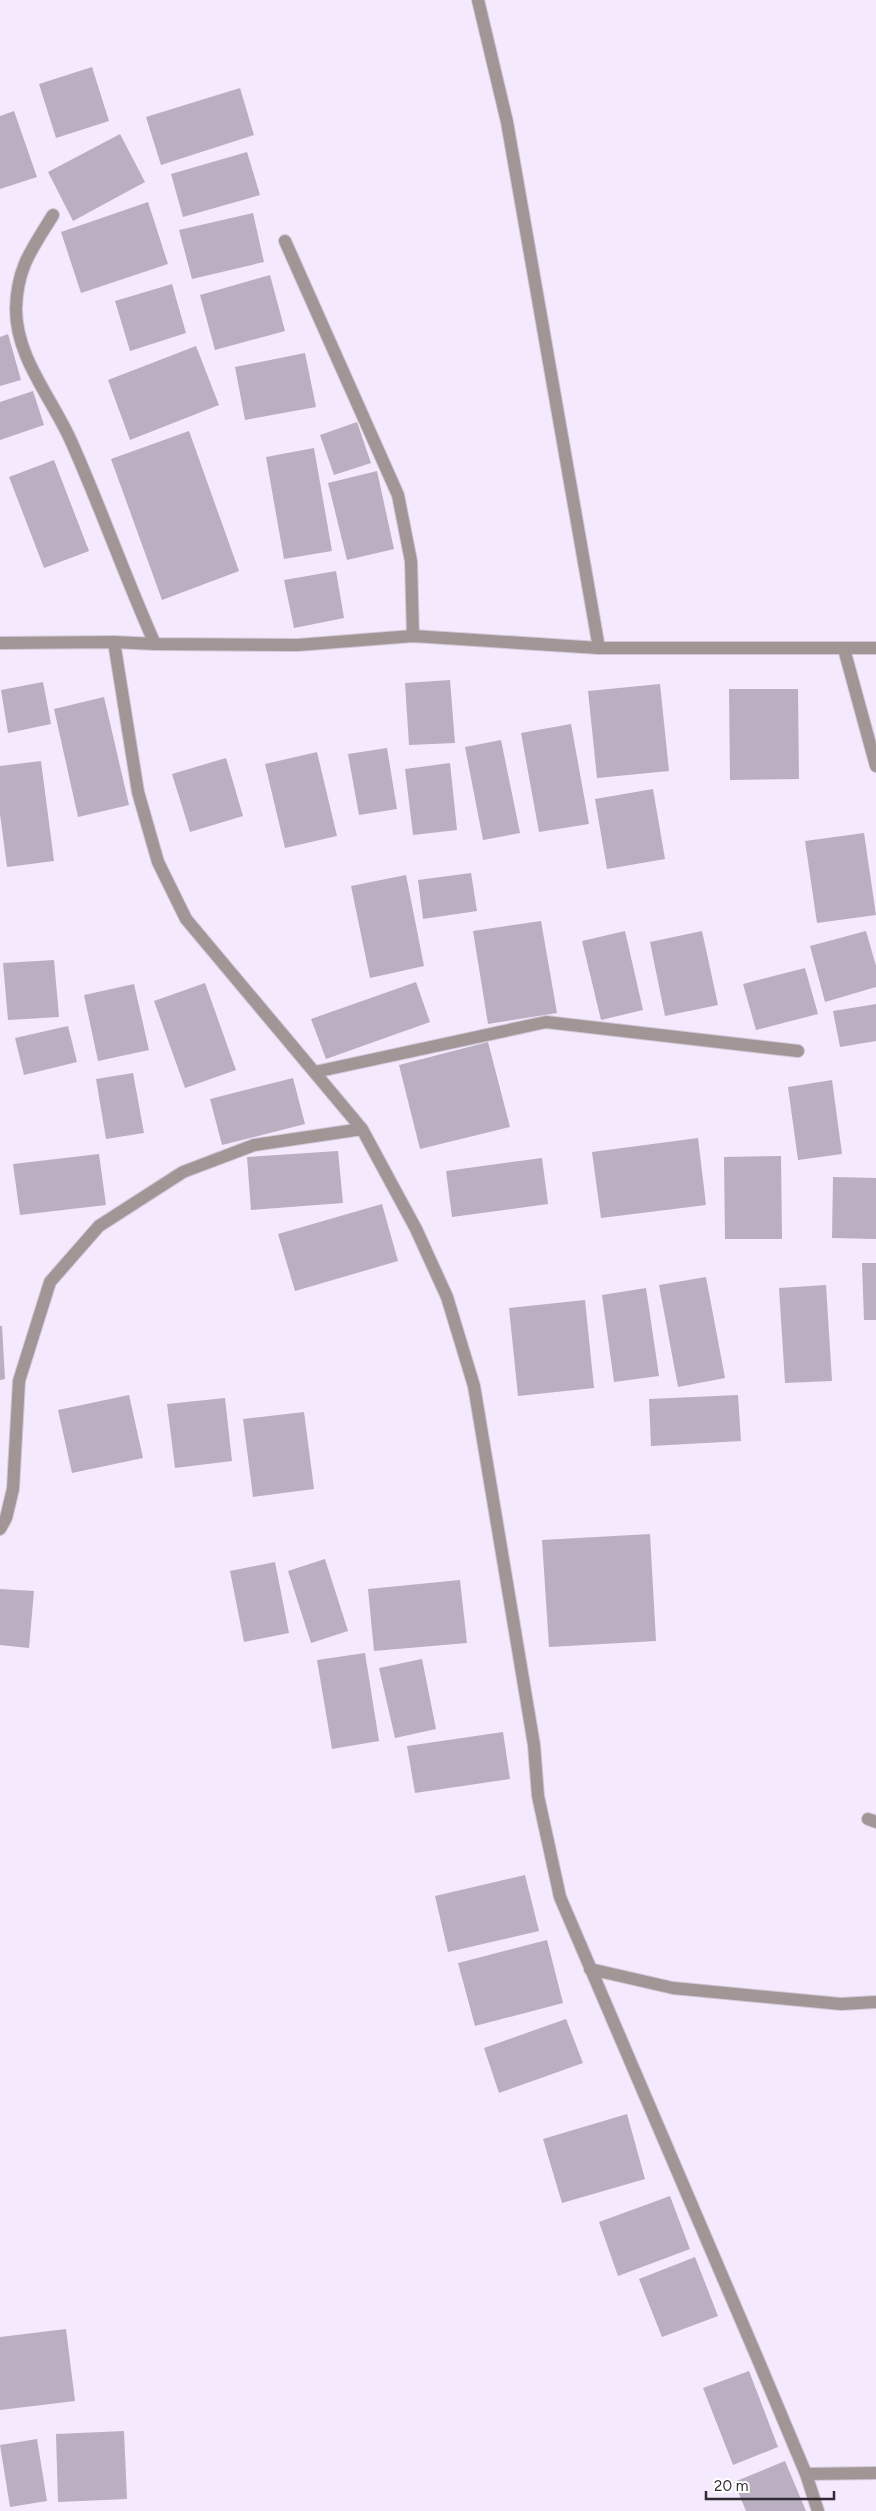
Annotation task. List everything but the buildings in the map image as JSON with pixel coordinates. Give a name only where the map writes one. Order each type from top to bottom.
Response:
[{"type":"street","points":[[478,0],[507,122],[599,648]]},
{"type":"street","points":[[53,215],[18,276],[16,311],[22,345],[36,376],[70,439],[155,644]]},
{"type":"street","points":[[285,242],[398,495],[411,560],[413,636]]},
{"type":"street","points":[[0,643],[114,642],[298,645],[413,636],[599,648],[876,648]]},
{"type":"street","points":[[114,642],[138,792],[158,862],[186,919],[362,1129],[416,1228],[448,1297],[474,1386],[532,1735],[538,1796],[560,1897],[806,2474],[818,2511]]},
{"type":"street","points":[[844,649],[876,766]]},
{"type":"street","points":[[315,1072],[546,1022],[798,1051]]},
{"type":"street","points":[[0,1529],[6,1518],[13,1488],[19,1381],[50,1282],[99,1226],[182,1172],[254,1145],[362,1129]]},
{"type":"street","points":[[590,1969],[673,1988],[841,2004],[876,2002]]},
{"type":"street","points":[[806,2474],[876,2473]]}]
